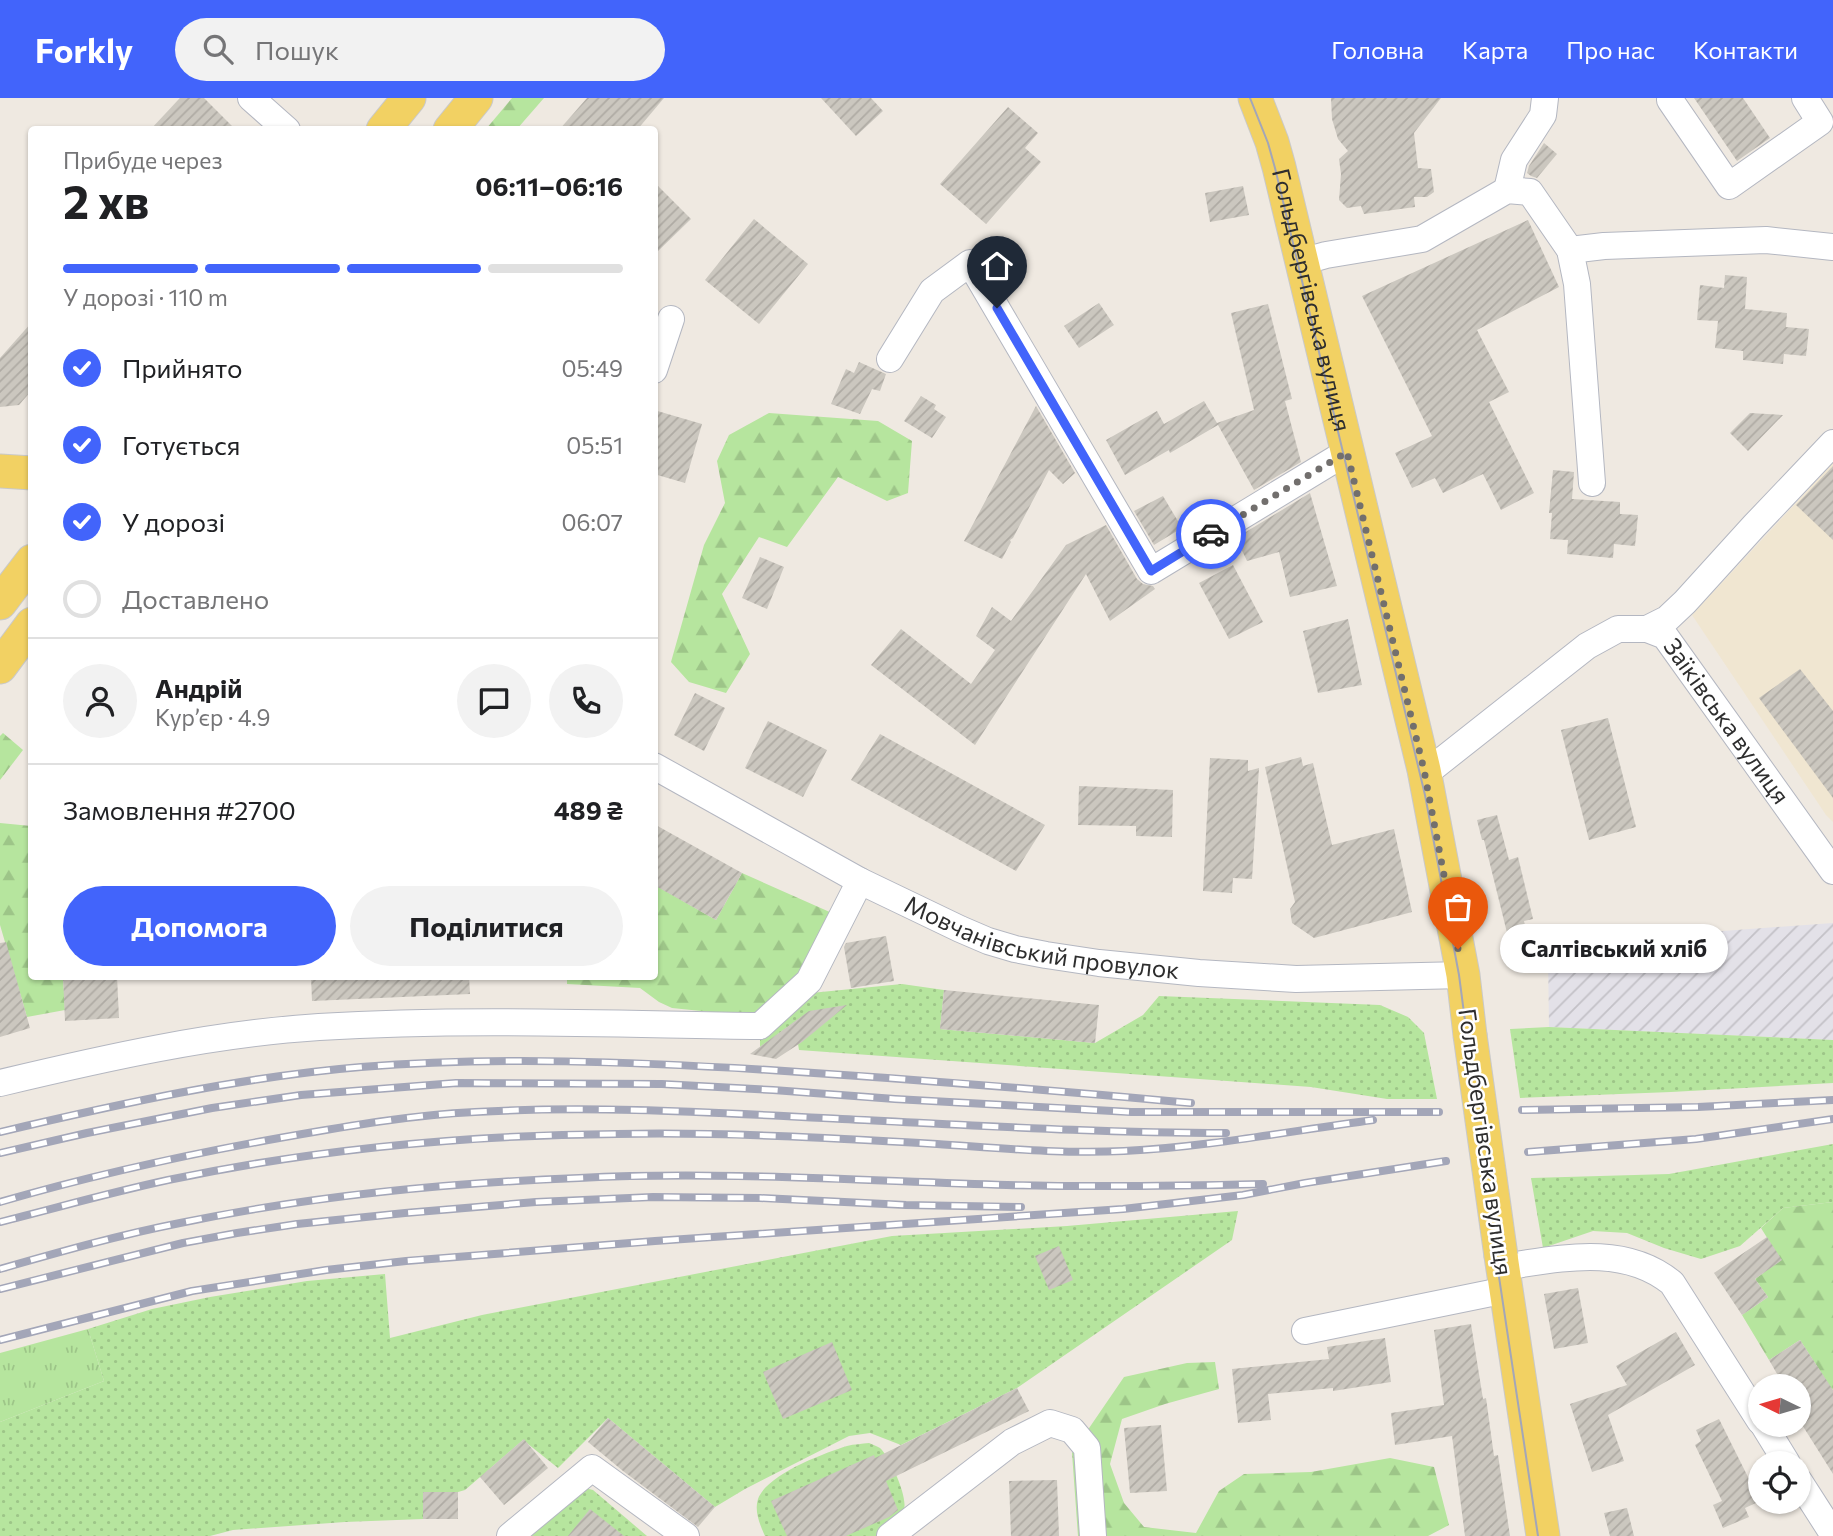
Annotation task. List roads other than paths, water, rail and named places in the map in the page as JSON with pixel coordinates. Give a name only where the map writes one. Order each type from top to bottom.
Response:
[{"type":"main road","points":[[386,126],[409,98]]},
{"type":"main road","points":[[453,126],[476,98]]},
{"type":"main road","name":"Гольдбергівська вулиця","points":[[1255,98],[1272,142],[1424,770],[1463,975],[1503,1271],[1543,1536]]},
{"type":"main road","points":[[0,603],[28,566]]},
{"type":"main road","points":[[0,667],[28,629]]},
{"type":"street","points":[[251,98],[282,126]]},
{"type":"street","points":[[1507,190],[1514,160],[1544,115],[1545,98]]},
{"type":"street","points":[[1670,100],[1729,186],[1826,121],[1805,98]]},
{"type":"street","points":[[1301,261],[1422,239],[1507,190],[1530,192],[1570,250],[1577,284],[1592,483]]},
{"type":"street","points":[[1570,250],[1604,246],[1766,240],[1833,247]]},
{"type":"street","points":[[890,359],[932,291],[970,263],[1151,571],[1347,452]]},
{"type":"street","points":[[658,358],[671,319]]},
{"type":"street","points":[[1647,629],[1667,619],[1685,602],[1833,443]]},
{"type":"street","name":"Заїківська вулиця","points":[[1424,770],[1435,766],[1587,646],[1618,629],[1647,629],[1665,636],[1833,871]]},
{"type":"street","name":"Мовчанівський провулок","points":[[658,768],[860,881],[988,941],[1015,949],[1046,956],[1199,973],[1296,979],[1463,975]]},
{"type":"street","points":[[0,1083],[146,1051],[317,1027],[430,1022],[760,1026],[809,981],[860,881]]},
{"type":"street","points":[[1306,1331],[1503,1271],[1564,1258],[1624,1259],[1660,1273],[1672,1283],[1748,1401]]},
{"type":"street","points":[[890,1536],[1012,1442],[1050,1423],[1072,1430],[1087,1448],[1093,1536]]},
{"type":"street","points":[[510,1536],[592,1468],[686,1536]]},
{"type":"street","points":[[1811,1500],[1833,1534]]},
{"type":"tram line","points":[[1250,98],[1275,168],[1425,795],[1459,975],[1496,1257],[1538,1536]]},
{"type":"railway","points":[[0,1132],[135,1102],[270,1077],[361,1067],[464,1062],[617,1063],[770,1070],[1191,1103]]},
{"type":"railway","points":[[0,1153],[212,1108],[301,1095],[456,1083],[662,1084],[1131,1112],[1439,1112]]},
{"type":"railway","points":[[1522,1110],[1698,1107],[1833,1100]]},
{"type":"railway","points":[[0,1202],[106,1174],[249,1144],[380,1122],[475,1112],[567,1109],[658,1111],[1082,1130],[1226,1133]]},
{"type":"railway","points":[[1528,1152],[1696,1139],[1833,1119]]},
{"type":"railway","points":[[0,1222],[147,1185],[224,1169],[336,1152],[448,1141],[561,1135],[697,1134],[1101,1152],[1187,1146],[1373,1120]]},
{"type":"railway","points":[[0,1340],[192,1291],[326,1270],[655,1241],[1123,1209],[1243,1195],[1446,1161]]},
{"type":"railway","points":[[0,1269],[134,1233],[279,1205],[479,1183],[686,1176],[1039,1186],[1263,1184]]},
{"type":"railway","points":[[0,1289],[183,1243],[237,1233],[297,1224],[536,1202],[653,1197],[760,1198],[1021,1207]]},
{"type":"place","name":"Салтівський хліб","points":[[1458,949]]}]
